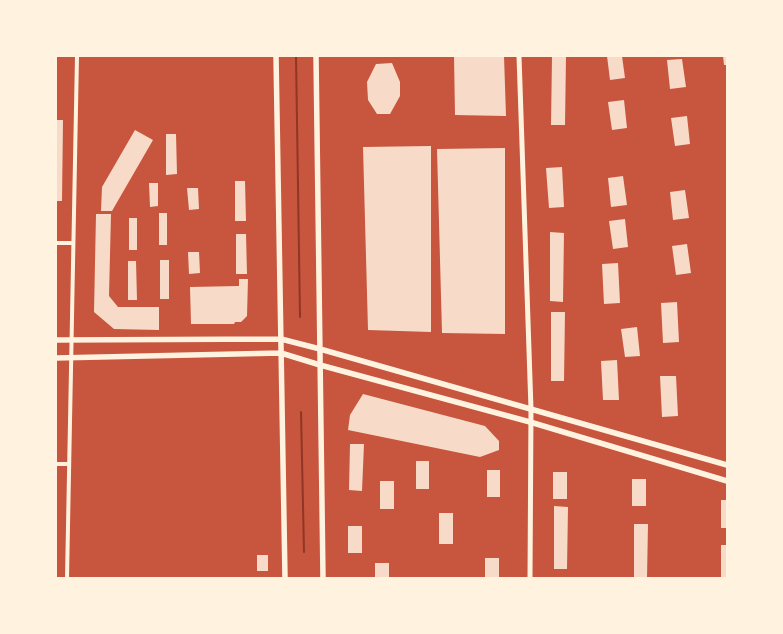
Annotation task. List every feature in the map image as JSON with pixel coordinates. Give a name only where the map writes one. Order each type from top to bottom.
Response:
[{"type":"main road","points":[[276,56],[285,578]]},
{"type":"main road","points":[[316,56],[323,578]]},
{"type":"main road","points":[[56,340],[281,339],[727,465]]},
{"type":"main road","points":[[56,358],[281,353],[530,422],[727,481]]},
{"type":"street","points":[[67,578],[77,56]]},
{"type":"street","points":[[519,56],[531,409],[530,578]]},
{"type":"street","points":[[56,243],[73,243]]},
{"type":"street","points":[[56,464],[69,464]]},
{"type":"building","points":[[454,56],[504,56],[506,116],[455,115]]},
{"type":"building","points":[[552,56],[566,56],[565,125],[551,125]]},
{"type":"building","points":[[607,56],[622,56],[625,78],[610,80]]},
{"type":"building","points":[[723,56],[727,56],[727,65],[724,65]]},
{"type":"building","points":[[682,59],[686,87],[670,89],[667,60]]},
{"type":"building","points":[[392,63],[400,82],[400,96],[390,114],[377,114],[368,100],[367,82],[376,64]]},
{"type":"building","points":[[624,100],[627,128],[612,130],[608,102]]},
{"type":"building","points":[[687,116],[690,144],[675,146],[671,118]]},
{"type":"building","points":[[56,120],[63,120],[62,201],[56,201]]},
{"type":"building","points":[[135,130],[153,140],[112,211],[101,211],[102,187]]},
{"type":"building","points":[[166,134],[176,134],[177,174],[166,175]]},
{"type":"building","points":[[431,146],[431,332],[368,330],[363,147]]},
{"type":"building","points":[[505,148],[505,334],[442,333],[437,149]]},
{"type":"building","points":[[562,167],[564,207],[549,208],[546,168]]},
{"type":"building","points":[[623,176],[627,205],[611,207],[608,178]]},
{"type":"building","points":[[235,181],[245,181],[246,221],[235,221]]},
{"type":"building","points":[[149,183],[158,183],[158,206],[150,207]]},
{"type":"building","points":[[187,188],[198,188],[199,209],[189,210]]},
{"type":"building","points":[[685,190],[689,218],[673,220],[670,192]]},
{"type":"building","points":[[159,213],[167,213],[167,245],[159,245]]},
{"type":"building","points":[[96,214],[111,214],[109,296],[118,307],[159,307],[159,330],[114,329],[94,312]]},
{"type":"building","points":[[129,218],[137,218],[137,250],[129,250]]},
{"type":"building","points":[[625,219],[628,247],[613,249],[609,221]]},
{"type":"building","points":[[550,232],[564,233],[563,302],[550,301]]},
{"type":"building","points":[[236,234],[246,234],[247,274],[236,274]]},
{"type":"building","points":[[687,244],[691,273],[676,275],[672,246]]},
{"type":"building","points":[[188,252],[199,252],[200,273],[189,274]]},
{"type":"building","points":[[160,260],[169,260],[169,299],[160,299]]},
{"type":"building","points":[[128,261],[136,261],[137,300],[128,300]]},
{"type":"building","points":[[618,263],[620,303],[604,304],[602,264]]},
{"type":"building","points":[[239,279],[248,279],[247,316],[241,322],[235,322],[234,324],[191,324],[190,287],[239,286]]},
{"type":"building","points":[[677,302],[679,342],[663,343],[661,303]]},
{"type":"building","points":[[551,312],[565,312],[564,381],[551,381]]},
{"type":"building","points":[[637,327],[640,356],[625,357],[621,329]]},
{"type":"building","points":[[617,360],[619,400],[603,400],[601,361]]},
{"type":"building","points":[[660,376],[676,376],[678,416],[662,417]]},
{"type":"building","points":[[363,394],[485,426],[499,441],[499,450],[480,457],[348,430],[350,415]]},
{"type":"building","points":[[350,444],[364,444],[362,491],[349,490]]},
{"type":"building","points":[[416,461],[429,461],[429,489],[416,489]]},
{"type":"building","points":[[487,470],[500,470],[500,497],[487,497]]},
{"type":"building","points":[[553,472],[567,472],[567,499],[553,499]]},
{"type":"building","points":[[632,479],[646,479],[646,506],[632,506]]},
{"type":"building","points":[[380,481],[394,481],[394,509],[380,509]]},
{"type":"building","points":[[721,500],[727,500],[727,528],[721,528]]},
{"type":"building","points":[[554,506],[568,507],[567,569],[554,569]]},
{"type":"building","points":[[439,513],[453,513],[453,544],[439,544]]},
{"type":"building","points":[[634,524],[648,524],[647,578],[634,578]]},
{"type":"building","points":[[348,526],[362,526],[362,553],[348,553]]},
{"type":"building","points":[[721,545],[727,545],[727,578],[721,578]]},
{"type":"building","points":[[257,555],[268,555],[268,571],[257,571]]},
{"type":"building","points":[[485,558],[499,558],[499,578],[485,578]]},
{"type":"building","points":[[375,563],[389,563],[389,578],[375,578]]},
{"type":"waterway","points":[[296,56],[300,317]]},
{"type":"waterway","points":[[301,412],[304,552]]}]
